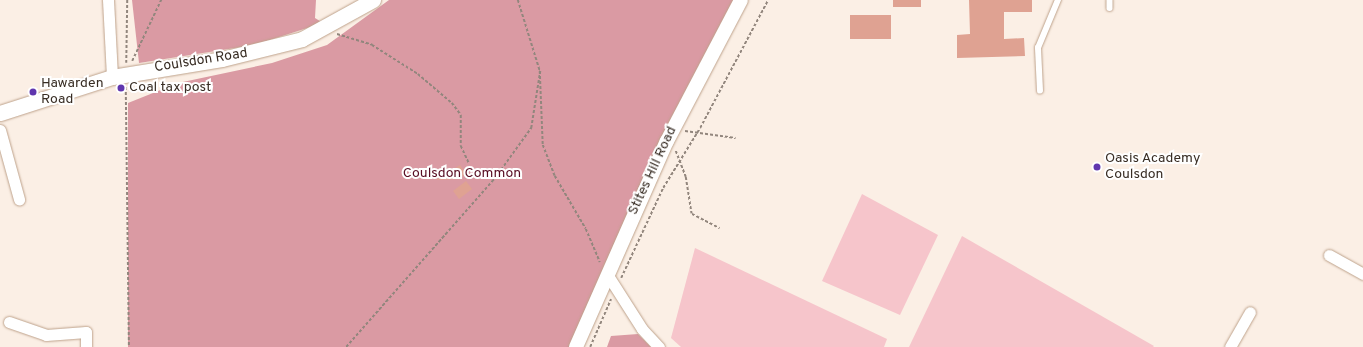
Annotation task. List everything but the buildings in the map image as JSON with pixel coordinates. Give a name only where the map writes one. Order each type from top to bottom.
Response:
[{"type":"main road","name":"Coulsdon Road","points":[[0,113],[119,76],[266,49],[302,39],[328,27],[373,0]]},
{"type":"street","points":[[108,0],[119,76]]},
{"type":"street","name":"Stites Hill Road","points":[[576,347],[607,274],[674,126],[741,0]]},
{"type":"street","points":[[0,130],[19,199]]},
{"type":"street","points":[[1329,255],[1363,274]]},
{"type":"street","points":[[607,274],[642,329],[659,347]]},
{"type":"street","points":[[1230,347],[1250,312]]},
{"type":"street","points":[[9,322],[46,335],[86,332],[86,347]]},
{"type":"lane","points":[[1040,91],[1038,48],[1058,0]]},
{"type":"lane","points":[[1110,0],[1110,8]]},
{"type":"path","points":[[127,0],[119,76],[129,347]]},
{"type":"path","points":[[119,76],[161,0]]},
{"type":"path","points":[[518,0],[540,71],[543,145],[555,176],[607,274]]},
{"type":"path","points":[[590,347],[663,188],[697,133],[768,0]]},
{"type":"path","points":[[328,27],[345,38],[372,45],[418,74],[452,103],[461,115],[461,146],[468,163]]},
{"type":"path","points":[[346,347],[495,178],[531,128],[540,71]]},
{"type":"path","points":[[674,126],[697,133],[736,138]]},
{"type":"path","points":[[667,141],[680,161],[692,214],[720,228]]},
{"type":"shaded area","points":[[862,194],[938,235],[900,315],[822,281]]},
{"type":"shaded area","points":[[962,236],[1154,346],[909,347]]},
{"type":"shaded area","points":[[695,248],[887,339],[884,347],[681,347],[671,338]]},
{"type":"green space","points":[[132,0],[316,0],[315,18],[323,23],[254,45],[139,63]]},
{"type":"green space","name":"Coulsdon Common","points":[[389,0],[737,0],[571,347],[128,347],[128,103],[178,83],[272,63],[327,45]]},
{"type":"green space","points":[[638,334],[651,347],[607,347],[611,336]]},
{"type":"place","name":"Coal tax post","points":[[121,88]]},
{"type":"place","name":"Hawarden Road","points":[[33,92]]},
{"type":"place","name":"Oasis Academy Coulsdon","points":[[1097,167]]}]
